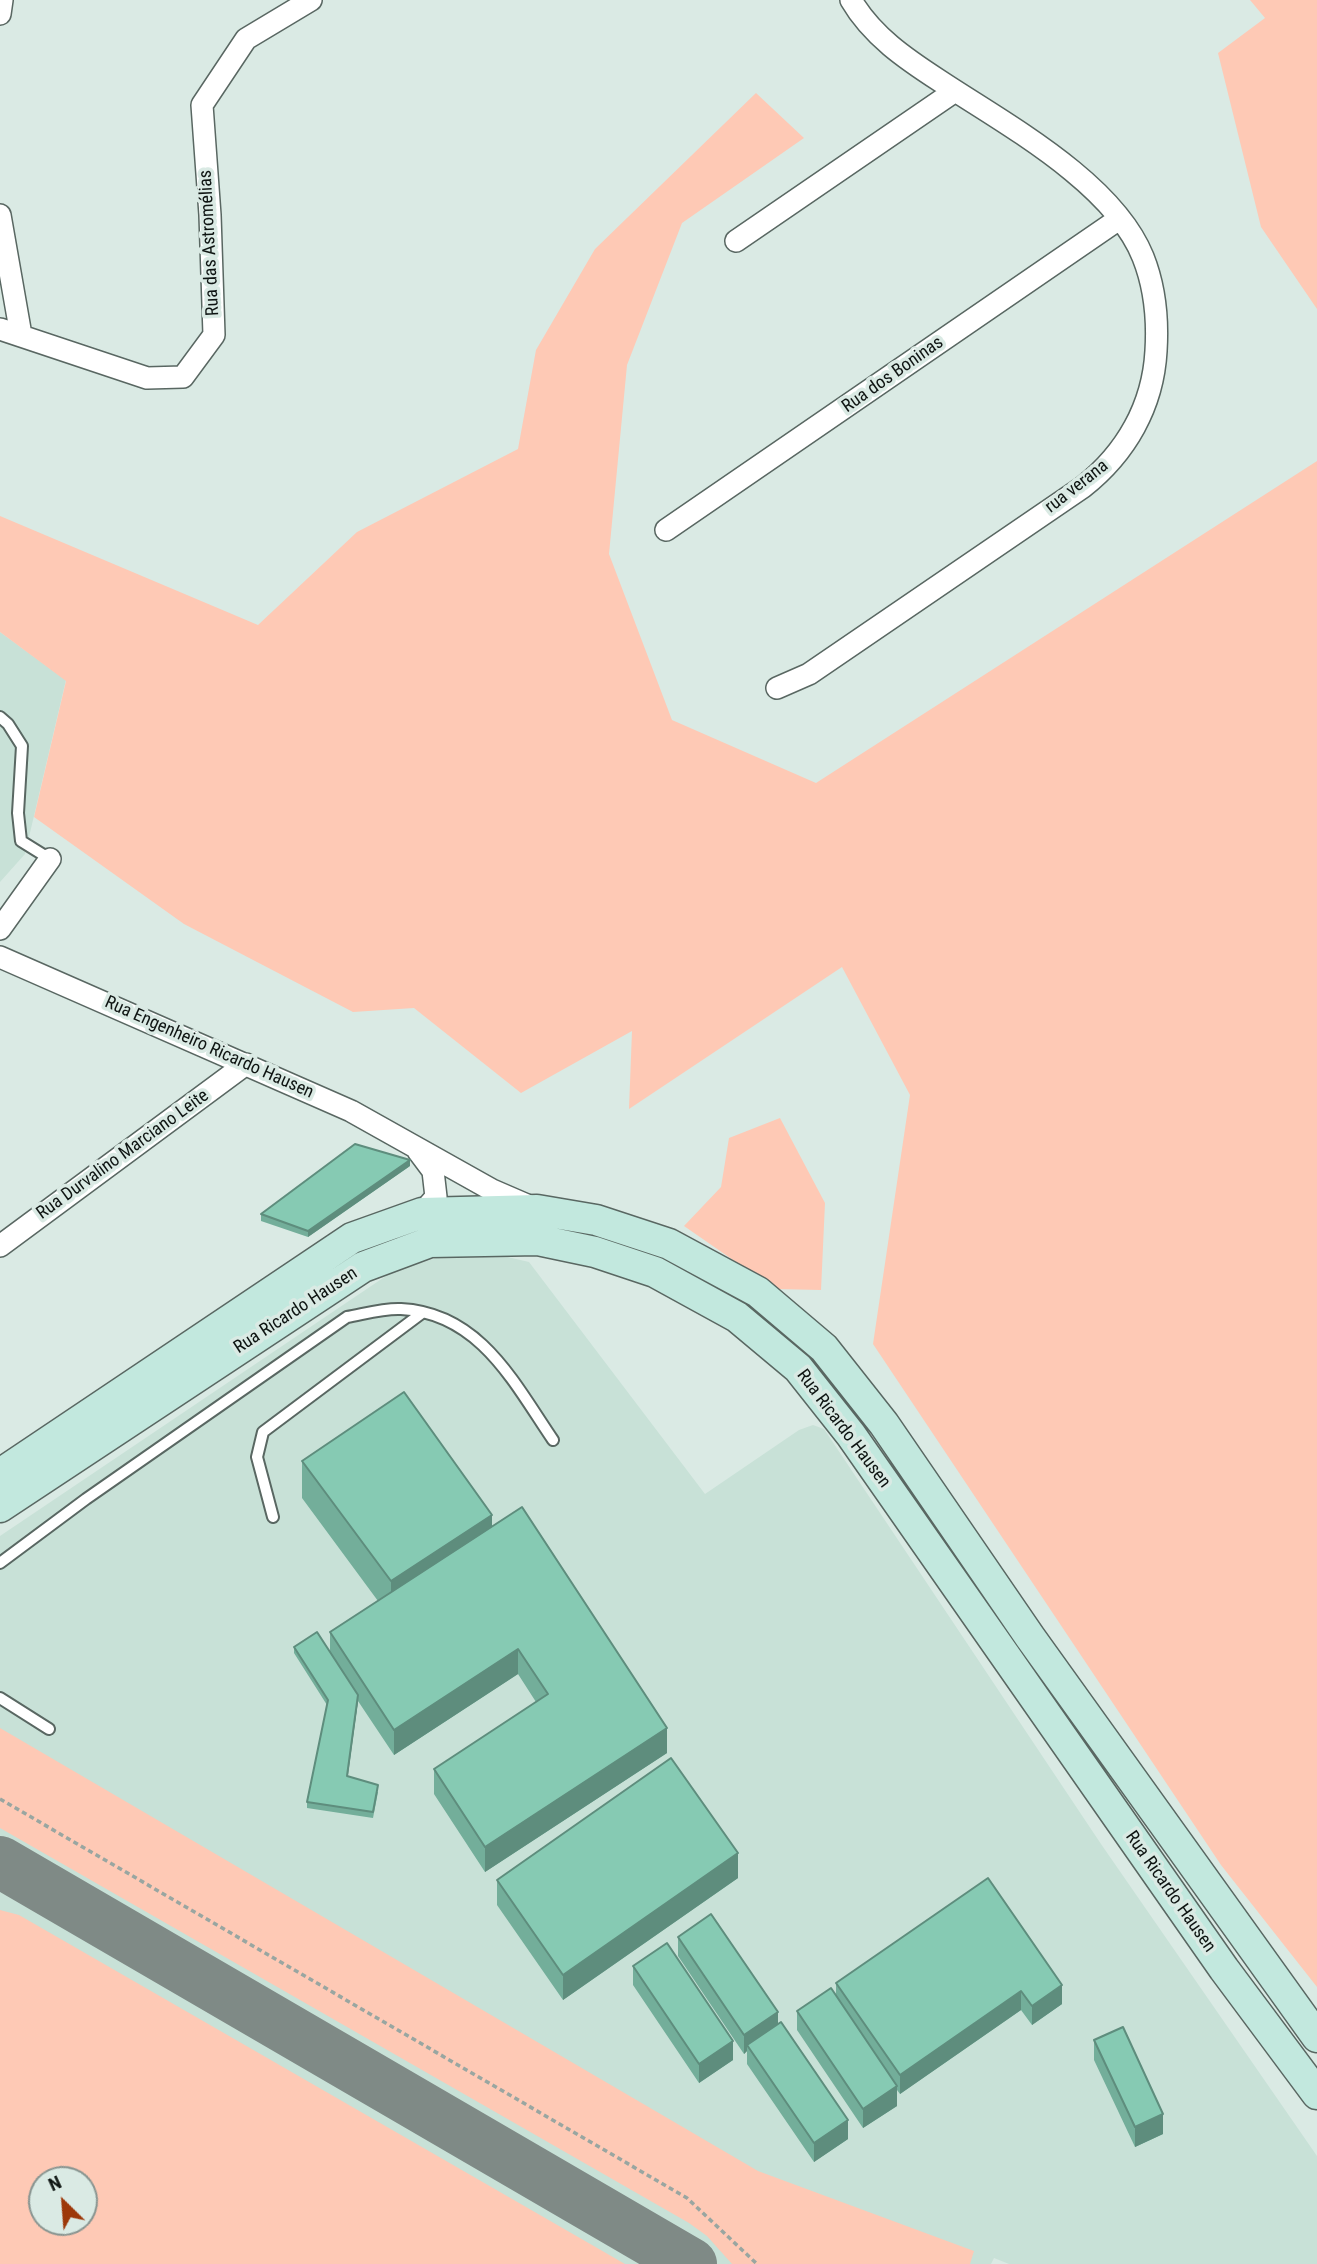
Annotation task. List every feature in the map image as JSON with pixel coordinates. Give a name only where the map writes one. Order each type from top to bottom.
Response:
[{"type":"street","points":[[0,14],[2,0]]},
{"type":"street","name":"Rua das Astromélias","points":[[10,332],[147,378],[183,377],[214,335],[210,215],[202,105],[246,39],[311,0]]},
{"type":"street","name":"rua verana","points":[[777,688],[809,674],[1104,470],[1139,422],[1155,370],[1158,324],[1153,291],[1143,257],[1134,239],[1103,197],[1016,130],[916,65],[873,31],[851,0]]},
{"type":"street","points":[[736,241],[956,91]]},
{"type":"street","points":[[0,215],[10,332]]},
{"type":"street","name":"Rua dos Boninas","points":[[666,530],[1119,219]]},
{"type":"street","points":[[0,929],[50,859]]},
{"type":"street","name":"Rua Engenheiro Ricardo Hausen","points":[[0,957],[351,1111],[492,1190],[537,1210]]},
{"type":"street","name":"Rua Durvalino Marciano Leite","points":[[0,1246],[246,1065]]},
{"type":"street","name":"Rua Engenheiro Ricardo Hausen","points":[[414,1147],[433,1171],[436,1197],[422,1213]]},
{"type":"street","name":"Rua Ricardo Hausen","points":[[0,1474],[352,1238],[422,1213],[537,1210],[596,1220],[668,1244],[758,1292],[824,1348],[884,1424],[1030,1637],[1317,2037]]},
{"type":"street","name":"Rua Ricardo Hausen","points":[[0,1507],[363,1267],[430,1242],[538,1240],[595,1252],[655,1272],[737,1317],[798,1368],[851,1435],[1224,1969],[1317,2094]]},
{"type":"lane","points":[[0,717],[8,724],[22,746],[18,813],[21,841],[50,859]]},
{"type":"lane","points":[[0,1563],[86,1499],[347,1317],[399,1308],[456,1322],[496,1356],[553,1440]]},
{"type":"lane","points":[[273,1517],[257,1457],[263,1432],[422,1312]]},
{"type":"lane","points":[[0,1698],[49,1729]]},
{"type":"path","points":[[0,1799],[687,2198],[757,2264]]},
{"type":"shaded area","points":[[1250,0],[1317,0],[1317,309],[1261,227],[1218,53],[1265,18]]},
{"type":"shaded area","points":[[756,93],[804,138],[682,223],[627,365],[609,554],[672,720],[816,783],[1317,461],[1317,1987],[1221,1865],[873,1344],[910,1095],[842,967],[629,1109],[632,1031],[521,1093],[414,1008],[353,1012],[184,924],[34,817],[66,681],[0,632],[0,516],[258,625],[357,532],[518,449],[536,350],[595,249]]},
{"type":"shaded area","points":[[0,632],[66,680],[25,854],[0,882]]},
{"type":"shaded area","points":[[780,1118],[825,1203],[821,1290],[775,1289],[684,1226],[721,1187],[729,1138]]},
{"type":"shaded area","points":[[486,1252],[529,1262],[705,1494],[799,1430],[813,1425],[824,1429],[1101,1844],[1317,2156],[1317,2264],[1009,2264],[994,2258],[991,2264],[0,2264],[0,1536],[392,1272],[449,1254]]},
{"type":"shaded area","points":[[0,1728],[758,2171],[974,2251],[970,2264],[732,2264],[707,2236],[689,2223],[0,1828]]},
{"type":"shaded area","points":[[0,1910],[19,1915],[625,2264],[0,2264]]},
{"type":"building","points":[[355,1144],[410,1160],[308,1231],[261,1214]]},
{"type":"building","points":[[404,1392],[492,1515],[391,1581],[302,1461]]},
{"type":"building","points":[[522,1507],[667,1728],[485,1847],[434,1769],[548,1694],[518,1649],[394,1730],[330,1632]]},
{"type":"building","points":[[317,1632],[358,1695],[347,1776],[378,1785],[373,1812],[307,1802],[328,1700],[294,1647]]},
{"type":"building","points":[[671,1758],[738,1853],[563,1975],[497,1880]]},
{"type":"building","points":[[988,1878],[1062,1985],[1032,2006],[1021,1991],[900,2075],[836,1983]]},
{"type":"building","points":[[711,1914],[778,2012],[744,2035],[678,1937]]},
{"type":"building","points":[[667,1943],[733,2041],[699,2064],[633,1966]]},
{"type":"building","points":[[831,1988],[897,2086],[863,2109],[797,2011]]},
{"type":"building","points":[[781,2022],[848,2120],[814,2143],[747,2045]]},
{"type":"building","points":[[1123,2027],[1163,2114],[1135,2127],[1094,2040]]},
{"type":"taxiway","points":[[0,1862],[691,2264]]}]
